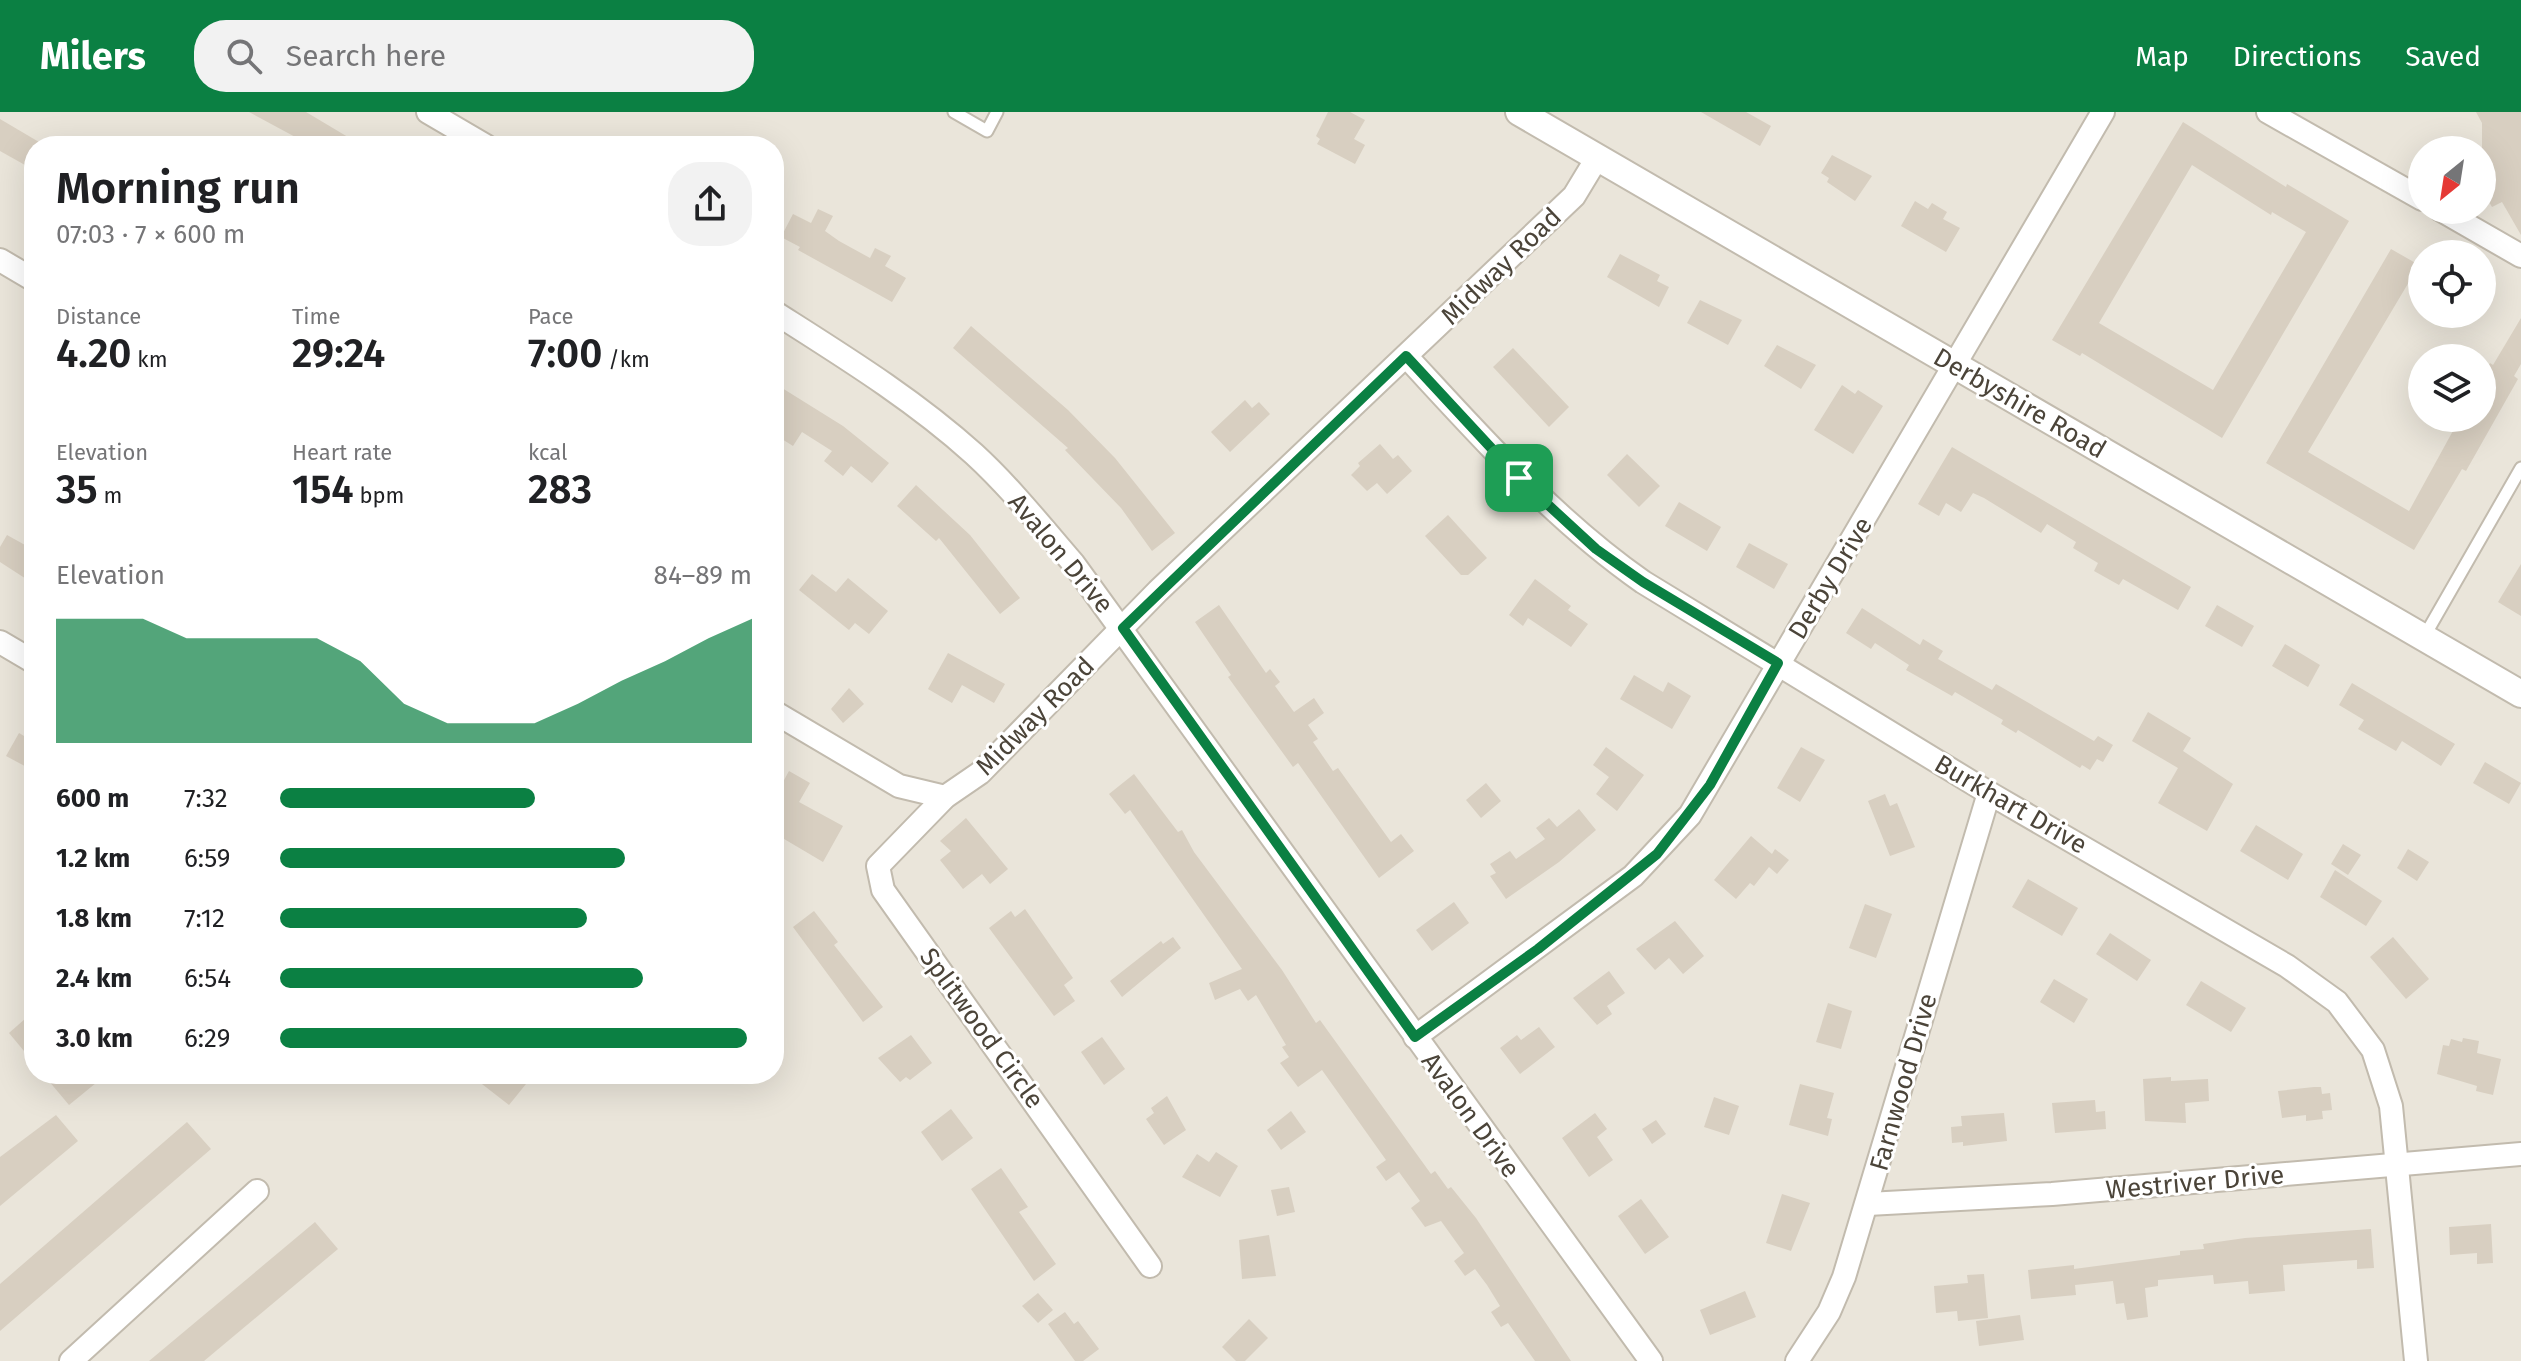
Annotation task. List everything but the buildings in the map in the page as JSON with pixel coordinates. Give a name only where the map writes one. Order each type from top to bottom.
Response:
[{"type":"street","points":[[428,112],[469,136]]},
{"type":"street","name":"Derbyshire Road","points":[[1519,112],[2521,694]]},
{"type":"street","name":"Derby Drive","points":[[1415,1037],[1538,949],[1657,854],[1710,785],[1778,663],[1956,366],[2103,112]]},
{"type":"street","points":[[2268,112],[2408,191]]},
{"type":"street","name":"Midway Road","points":[[945,797],[980,773],[1123,628],[1574,196],[1597,158]]},
{"type":"street","points":[[2465,224],[2521,256]]},
{"type":"street","points":[[0,260],[24,274]]},
{"type":"street","name":"Avalon Drive","points":[[784,318],[867,370],[977,456],[1024,505],[1123,628],[1651,1361]]},
{"type":"street","name":"Burkhart Drive","points":[[1406,356],[1519,478],[1596,549],[1643,582],[1989,793],[2287,966],[2337,1002],[2358,1025],[2381,1070],[2399,1163],[2416,1361]]},
{"type":"street","points":[[0,642],[24,656]]},
{"type":"street","points":[[784,718],[899,786],[945,797]]},
{"type":"street","name":"Farnwood Drive","points":[[1797,1361],[1829,1312],[1868,1204],[1989,793]]},
{"type":"street","name":"Splitwood Circle","points":[[945,797],[878,866],[883,890],[1150,1266]]},
{"type":"street","name":"Westriver Drive","points":[[1868,1204],[2052,1194],[2521,1154]]},
{"type":"street","points":[[71,1361],[257,1191]]},
{"type":"lane","points":[[954,112],[987,131],[997,112]]},
{"type":"lane","points":[[2424,638],[2521,468]]},
{"type":"shaded area","points":[[0,112],[2521,112],[2521,1361],[0,1361]]},
{"type":"route","points":[[1406,356],[1519,478],[1596,549],[1643,582],[1778,663],[1710,785],[1690,815],[1657,854],[1538,949],[1415,1037],[1123,628],[1158,591],[1406,356]]}]
